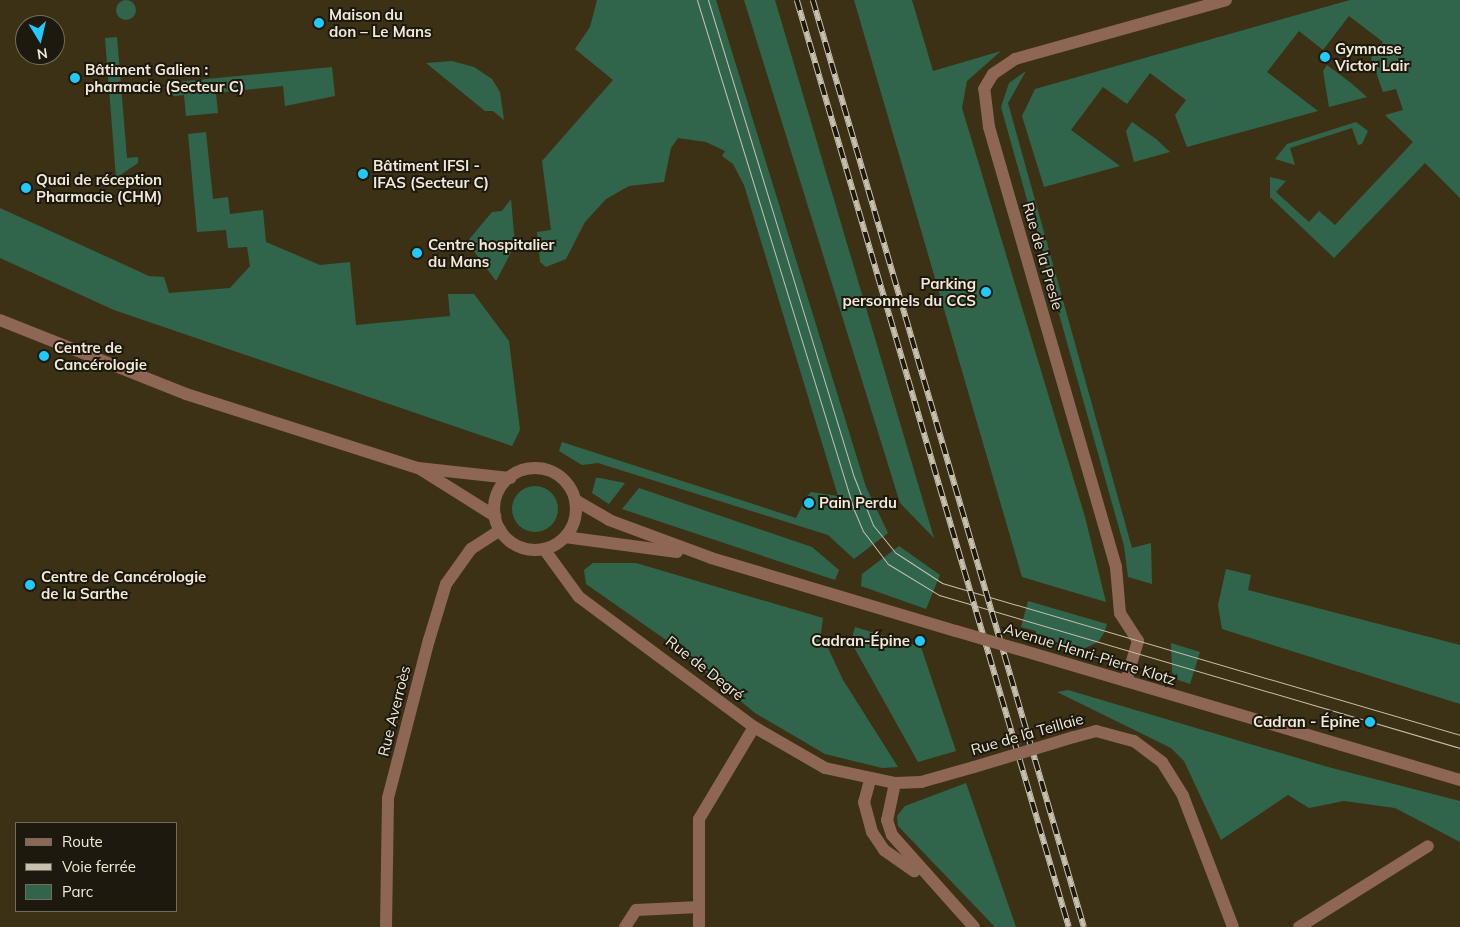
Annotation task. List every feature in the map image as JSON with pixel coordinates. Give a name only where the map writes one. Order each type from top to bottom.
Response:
[{"type":"street","name":"Rue de la Presle","points":[[1126,682],[1138,641],[1120,613],[1116,567],[985,113],[984,88],[994,74],[1015,60],[1226,0]]},
{"type":"street","points":[[0,320],[186,394],[418,468],[510,478]]},
{"type":"street","points":[[418,468],[495,516]]},
{"type":"street","points":[[527,470],[549,471],[568,484],[575,500],[575,519],[565,537],[544,549],[520,547],[500,530],[495,516],[497,495],[510,478],[527,470]]},
{"type":"street","name":"Avenue Henri-Pierre Klotz","points":[[575,500],[609,520],[712,558],[1460,780]]},
{"type":"street","name":"Rue Averroès","points":[[386,927],[388,798],[429,640],[446,584],[471,549],[500,530]]},
{"type":"street","name":"Avenue Henri-Pierre Klotz","points":[[565,537],[712,558]]},
{"type":"street","name":"Rue de Degré","points":[[544,549],[579,597],[754,727],[825,768],[870,780],[895,783]]},
{"type":"street","points":[[699,927],[700,819],[754,727]]},
{"type":"street","name":"Rue de la Teillaie","points":[[895,783],[921,782],[1096,731],[1134,741],[1162,762],[1183,796],[1234,927]]},
{"type":"street","points":[[870,780],[864,802],[872,832],[884,850],[939,889]]},
{"type":"street","points":[[895,783],[887,820],[892,835],[914,865],[974,927]]},
{"type":"street","points":[[1299,927],[1428,846]]},
{"type":"street","points":[[625,927],[636,910],[699,907]]},
{"type":"green space","points":[[126,0],[133,3],[136,10],[133,17],[126,20],[119,17],[116,10],[119,3]]},
{"type":"green space","points":[[597,0],[716,0],[866,487],[888,533],[854,559],[828,535],[598,463],[582,465],[559,451],[562,442],[796,518],[803,504],[814,507],[815,501],[805,498],[811,492],[838,496],[744,185],[733,164],[722,156],[725,151],[706,142],[678,138],[671,148],[664,182],[629,186],[606,199],[585,222],[566,259],[546,267],[540,262],[537,232],[551,230],[542,161],[613,80],[575,49],[590,27]]},
{"type":"green space","points":[[744,0],[775,0],[934,538],[900,503]]},
{"type":"green space","points":[[854,0],[912,0],[933,71],[1001,51],[967,81],[962,108],[1085,517],[1106,602],[1022,577]]},
{"type":"green space","points":[[1350,0],[1460,0],[1460,198],[1425,163],[1334,258],[1270,197],[1270,177],[1286,181],[1276,192],[1309,222],[1319,211],[1335,225],[1413,142],[1385,115],[1403,110],[1396,89],[1383,92],[1371,58],[1383,42],[1349,16],[1323,50],[1299,31],[1267,72],[1318,111],[1187,147],[1175,115],[1186,100],[1150,73],[1127,104],[1103,87],[1071,130],[1120,166],[1044,187],[1022,116],[1035,89]]},
{"type":"green space","points":[[117,37],[127,158],[138,157],[138,163],[116,178],[105,38]]},
{"type":"green space","points":[[452,61],[474,67],[492,79],[500,92],[504,120],[493,111],[485,111],[426,63]]},
{"type":"green space","points":[[1327,65],[1367,97],[1329,107],[1323,71]]},
{"type":"green space","points":[[332,67],[335,96],[285,106],[283,86],[216,93],[218,113],[186,116],[184,95],[168,97],[165,83]]},
{"type":"green space","points":[[1026,71],[1008,103],[1132,548],[1151,543],[1152,584],[1128,577],[1124,546],[1001,107],[1009,83]]},
{"type":"green space","points":[[1132,122],[1156,139],[1170,152],[1134,162],[1126,131]]},
{"type":"green space","points":[[1356,122],[1368,131],[1362,144],[1358,145],[1352,128],[1290,148],[1295,165],[1275,159],[1287,144]]},
{"type":"green space","points":[[206,132],[213,199],[228,197],[230,214],[263,210],[266,242],[320,265],[350,262],[356,325],[450,316],[448,294],[474,294],[509,341],[520,430],[512,446],[114,310],[0,258],[0,208],[149,276],[164,277],[169,293],[230,288],[250,266],[247,247],[228,248],[226,230],[197,232],[188,134]]},
{"type":"green space","points":[[511,199],[515,245],[496,281],[467,242],[492,212],[502,211]]},
{"type":"green space","points":[[596,478],[625,483],[609,504],[592,493]]},
{"type":"green space","points":[[535,486],[548,490],[554,496],[558,509],[554,522],[548,528],[535,532],[522,528],[516,522],[512,509],[516,496],[522,490]]},
{"type":"green space","points":[[639,488],[812,547],[839,570],[835,580],[622,509]]},
{"type":"green space","points":[[899,546],[940,575],[926,609],[861,586],[862,574]]},
{"type":"green space","points":[[593,563],[636,563],[823,618],[821,633],[843,680],[898,767],[882,768],[825,754],[755,713],[669,642],[586,584],[584,570]]},
{"type":"green space","points":[[1226,569],[1251,575],[1248,590],[1460,645],[1460,704],[1222,629],[1218,605]]},
{"type":"green space","points":[[1028,601],[1107,624],[1104,633],[1098,642],[1079,651],[1035,639],[1036,631],[1021,627]]},
{"type":"green space","points":[[855,627],[921,647],[956,751],[918,762],[851,642]]},
{"type":"green space","points":[[1171,643],[1200,652],[1190,684],[1178,680],[1172,672]]},
{"type":"green space","points":[[1068,690],[1328,767],[1460,801],[1460,842],[1395,808],[1344,801],[1309,808],[1288,795],[1221,840],[1184,761],[1171,748],[1057,692]]},
{"type":"green space","points":[[966,783],[1016,927],[995,927],[898,826],[897,816],[905,806]]},
{"type":"tram line","points":[[697,0],[854,510],[863,531],[888,564],[939,595],[1460,748]]},
{"type":"tram line","points":[[708,0],[854,477],[873,525],[896,553],[942,583],[1460,735]]},
{"type":"railway","points":[[797,0],[1069,927]]},
{"type":"railway","points":[[813,0],[1084,927]]},
{"type":"place","name":"Maison du don – Le Mans","points":[[319,23]]},
{"type":"place","name":"Gymnase Victor Lair","points":[[1325,57]]},
{"type":"place","name":"Bâtiment Galien : pharmacie (Secteur C)","points":[[75,78]]},
{"type":"place","name":"Bâtiment IFSI - IFAS (Secteur C)","points":[[363,174]]},
{"type":"place","name":"Quai de réception Pharmacie (CHM)","points":[[26,188]]},
{"type":"place","name":"Centre hospitalier du Mans","points":[[417,253]]},
{"type":"place","name":"Parking personnels du CCS","points":[[986,292]]},
{"type":"place","name":"Centre de Cancérologie","points":[[44,356]]},
{"type":"place","name":"Pain Perdu","points":[[809,503]]},
{"type":"place","name":"Centre de Cancérologie de la Sarthe","points":[[30,585]]},
{"type":"place","name":"Cadran-Épine","points":[[920,641]]},
{"type":"place","name":"Cadran - Épine","points":[[1370,722]]}]
